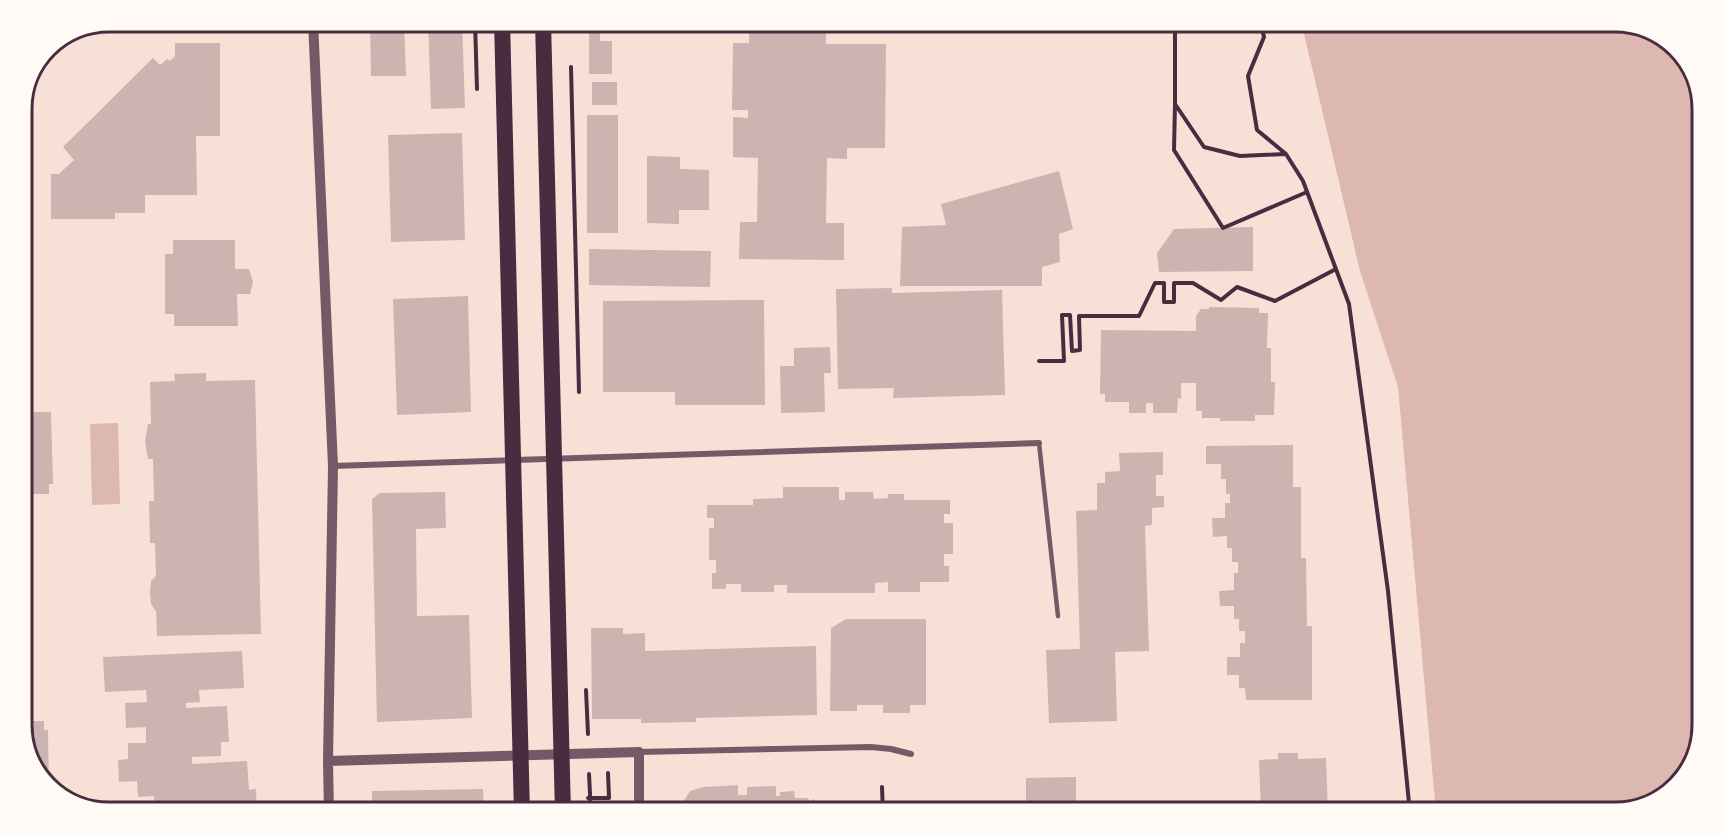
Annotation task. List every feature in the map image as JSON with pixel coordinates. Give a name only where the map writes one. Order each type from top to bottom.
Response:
[{"type":"highway","points":[[502,32],[522,802]]},
{"type":"highway","points":[[543,32],[563,802]]},
{"type":"street","points":[[313,32],[333,466],[329,802]]},
{"type":"street","points":[[333,466],[1039,442]]},
{"type":"street","points":[[328,761],[871,747],[911,754]]},
{"type":"street","points":[[639,752],[639,802]]},
{"type":"lane","points":[[1039,442],[1058,616]]},
{"type":"path","points":[[1175,32],[1174,150],[1223,228],[1307,192]]},
{"type":"path","points":[[1263,32],[1264,37],[1248,76],[1257,130],[1286,154],[1303,181],[1349,304],[1388,591],[1409,802]]},
{"type":"path","points":[[570,64],[579,400]]},
{"type":"path","points":[[1175,104],[1204,147],[1240,156],[1286,154]]},
{"type":"path","points":[[1039,361],[1064,361],[1062,315],[1070,315],[1072,351],[1080,350],[1079,316],[1139,316],[1155,283],[1164,283],[1164,302],[1174,302],[1174,283],[1193,283],[1221,300],[1237,287],[1275,301],[1336,269]]},
{"type":"path","points":[[586,680],[588,739]]},
{"type":"path","points":[[576,802],[590,798],[609,798],[606,753]]},
{"type":"path","points":[[589,763],[590,802]]},
{"type":"path","points":[[882,787],[883,802]]},
{"type":"shaded area","points":[[1304,32],[1630,33],[1658,44],[1685,74],[1692,104],[1692,735],[1685,760],[1680,768],[1666,783],[1645,797],[1625,802],[1435,802],[1398,387],[1360,271]]},
{"type":"shaded area","points":[[118,423],[120,504],[92,505],[90,424]]},
{"type":"building","points":[[370,32],[404,32],[406,76],[371,76]]},
{"type":"building","points":[[428,32],[462,32],[465,108],[431,109]]},
{"type":"building","points":[[589,32],[600,32],[600,41],[612,41],[612,74],[589,74]]},
{"type":"building","points":[[749,32],[826,32],[826,44],[886,44],[885,148],[847,148],[847,159],[827,158],[826,223],[844,223],[844,260],[739,259],[740,222],[757,222],[758,158],[733,157],[733,117],[748,118],[748,110],[732,110],[733,43],[749,43]]},
{"type":"building","points":[[175,43],[220,43],[220,136],[196,136],[197,195],[145,195],[145,213],[115,213],[115,219],[51,219],[51,174],[59,174],[74,160],[63,147],[153,58],[160,65],[167,59],[170,61],[175,56]]},
{"type":"building","points":[[592,82],[617,82],[617,105],[592,105]]},
{"type":"building","points":[[587,115],[618,115],[618,233],[587,233]]},
{"type":"building","points":[[462,133],[465,240],[391,242],[388,135]]},
{"type":"building","points":[[647,156],[680,157],[680,169],[709,170],[709,210],[679,210],[679,224],[647,223]]},
{"type":"building","points":[[1059,171],[1073,229],[1059,234],[1060,262],[1042,267],[1042,286],[900,286],[902,227],[946,225],[941,204]]},
{"type":"building","points":[[1253,227],[1253,271],[1159,272],[1157,253],[1174,229]]},
{"type":"building","points":[[173,240],[235,240],[235,269],[249,269],[253,282],[250,294],[237,294],[238,326],[174,326],[174,314],[165,314],[165,254],[173,254]]},
{"type":"building","points":[[589,249],[711,251],[710,287],[589,285]]},
{"type":"building","points":[[892,288],[892,293],[1002,290],[1005,395],[893,398],[894,388],[838,389],[836,289]]},
{"type":"building","points":[[468,296],[471,412],[397,415],[393,299]]},
{"type":"building","points":[[764,300],[765,405],[675,405],[675,392],[603,392],[603,301]]},
{"type":"building","points":[[1209,307],[1259,308],[1259,313],[1268,313],[1267,348],[1271,348],[1271,382],[1275,382],[1274,415],[1255,415],[1255,421],[1220,421],[1220,418],[1202,418],[1202,411],[1196,411],[1196,383],[1181,383],[1181,399],[1178,398],[1177,413],[1153,413],[1153,403],[1146,403],[1146,413],[1129,413],[1129,402],[1105,402],[1105,394],[1100,394],[1101,330],[1196,331],[1196,316],[1201,309],[1209,309]]},
{"type":"building","points":[[830,347],[831,373],[824,373],[825,412],[781,413],[780,366],[794,366],[794,348]]},
{"type":"building","points":[[206,373],[206,381],[255,380],[261,634],[157,636],[156,611],[151,604],[150,593],[151,581],[156,576],[155,543],[150,543],[149,501],[154,501],[153,459],[148,459],[145,441],[148,424],[151,424],[150,382],[175,381],[174,374]]},
{"type":"building","points":[[32,412],[51,412],[53,484],[49,484],[49,494],[32,494]]},
{"type":"building","points":[[1293,445],[1293,487],[1301,487],[1301,558],[1306,558],[1307,626],[1312,626],[1312,700],[1246,700],[1245,688],[1239,688],[1239,675],[1227,675],[1227,657],[1240,657],[1240,643],[1245,643],[1245,631],[1239,631],[1239,619],[1234,619],[1234,606],[1220,606],[1219,591],[1234,590],[1234,573],[1238,573],[1238,562],[1232,562],[1232,548],[1227,548],[1227,536],[1213,537],[1212,518],[1225,518],[1225,503],[1230,503],[1230,494],[1226,494],[1226,479],[1221,479],[1221,464],[1206,464],[1206,446]]},
{"type":"building","points":[[1163,452],[1163,475],[1156,475],[1156,496],[1164,496],[1164,507],[1152,508],[1152,525],[1145,526],[1149,651],[1115,652],[1117,721],[1049,723],[1046,650],[1080,649],[1076,511],[1097,510],[1097,483],[1105,483],[1105,472],[1120,471],[1119,453]]},
{"type":"building","points":[[783,487],[839,487],[839,500],[845,500],[845,492],[873,492],[874,499],[888,498],[888,494],[904,494],[904,500],[950,500],[950,514],[944,514],[944,523],[953,523],[953,554],[944,554],[944,566],[949,566],[949,582],[920,582],[920,592],[888,592],[888,582],[875,583],[875,593],[787,593],[787,585],[774,585],[774,592],[741,592],[741,584],[726,584],[726,589],[712,589],[712,573],[716,573],[716,560],[709,560],[709,528],[714,528],[714,518],[707,518],[707,505],[753,505],[753,499],[783,498]]},
{"type":"building","points":[[445,492],[446,528],[416,529],[417,616],[469,615],[472,718],[377,722],[372,499],[380,493]]},
{"type":"building","points":[[846,619],[926,619],[926,705],[910,705],[910,713],[883,713],[883,705],[857,705],[857,711],[830,711],[831,628]]},
{"type":"building","points":[[591,628],[623,628],[623,634],[645,633],[645,651],[816,646],[817,715],[696,718],[696,722],[641,723],[641,719],[592,719]]},
{"type":"building","points":[[242,651],[244,688],[199,690],[200,702],[186,703],[186,708],[227,706],[229,742],[221,742],[221,756],[192,757],[192,764],[247,761],[249,790],[256,789],[257,802],[154,802],[154,796],[138,797],[137,781],[119,782],[118,760],[128,759],[128,743],[146,743],[146,727],[126,728],[125,703],[147,702],[146,690],[105,692],[103,657]]},
{"type":"building","points":[[32,721],[44,721],[44,730],[48,730],[49,773],[39,760],[33,740]]},
{"type":"building","points":[[1278,753],[1298,753],[1298,759],[1326,758],[1328,802],[1261,802],[1259,760],[1278,759]]},
{"type":"building","points":[[1076,777],[1076,802],[1026,802],[1026,778]]},
{"type":"building","points":[[738,785],[738,795],[747,795],[747,787],[776,786],[776,796],[780,796],[780,792],[794,791],[795,798],[807,798],[811,802],[683,802],[690,791],[704,787]]},
{"type":"building","points":[[483,789],[484,802],[372,802],[372,791]]}]
